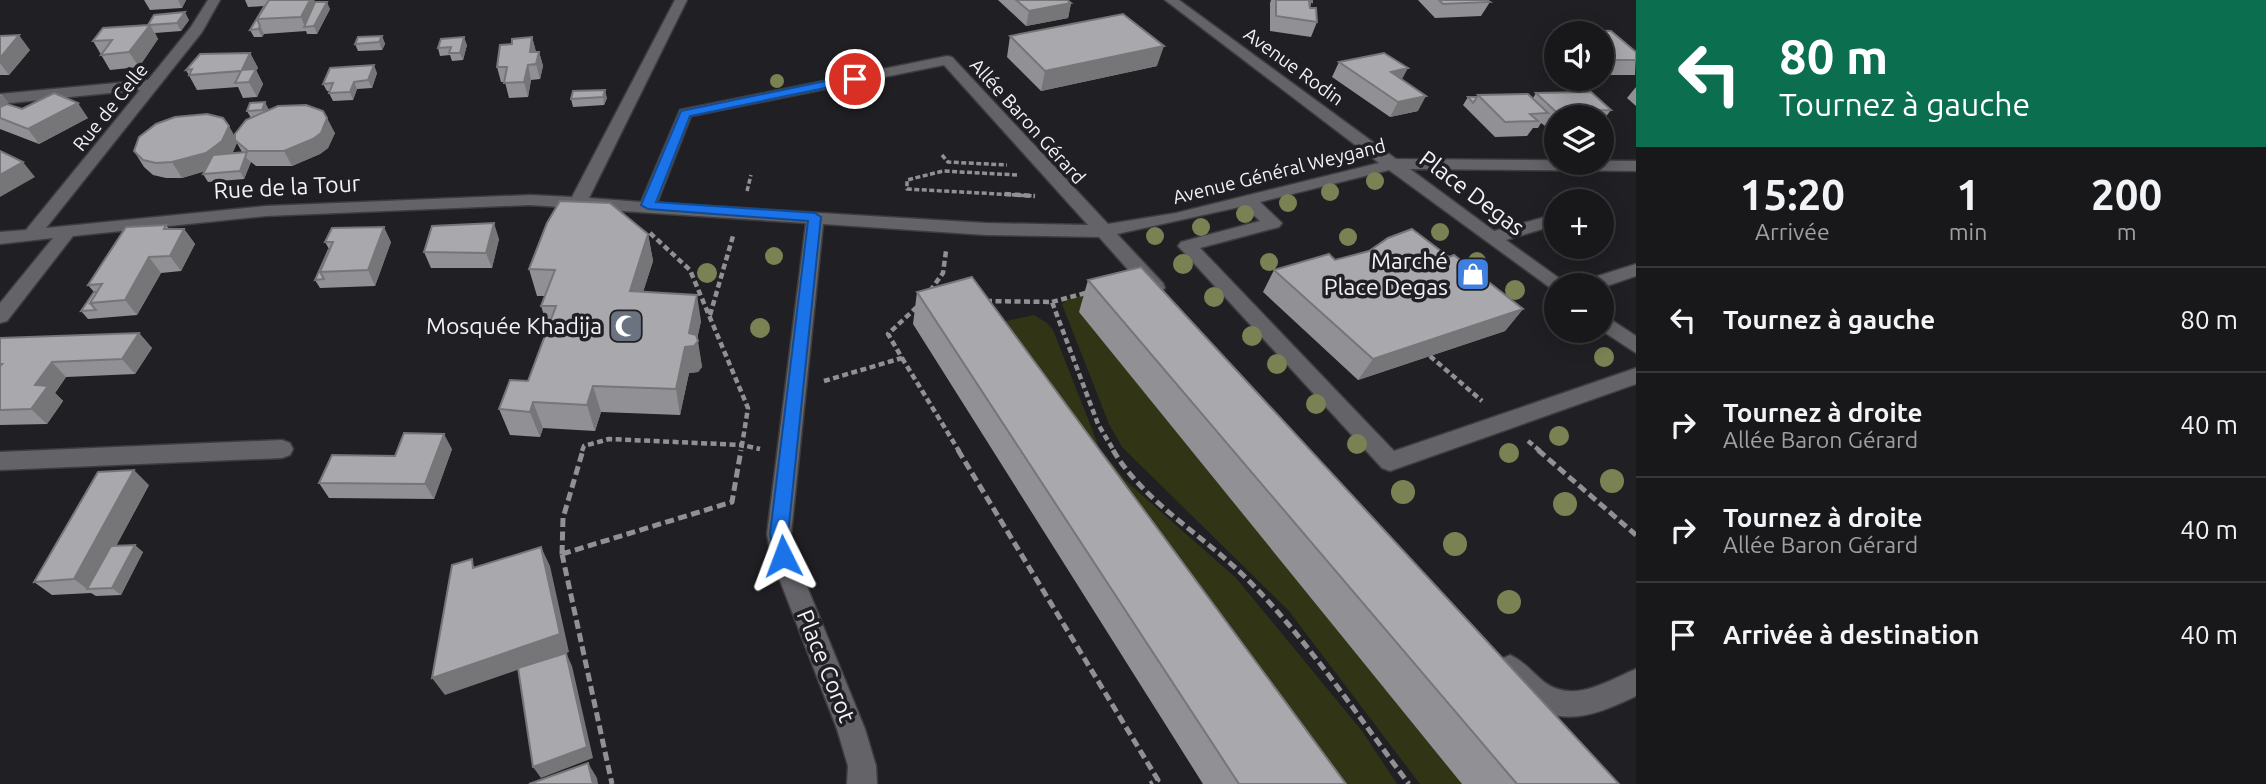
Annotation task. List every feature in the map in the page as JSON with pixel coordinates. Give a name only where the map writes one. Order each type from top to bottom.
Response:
[{"type":"street","name":"Rue de Celle","points":[[31,234],[197,29],[214,0]]},
{"type":"street","points":[[579,201],[681,0]]},
{"type":"street","name":"Avenue Rodin","points":[[1175,1],[1393,164]]},
{"type":"street","name":"Allée Baron Gérard","points":[[648,205],[685,113],[947,60],[1102,230]]},
{"type":"street","points":[[0,99],[153,84]]},
{"type":"street","name":"Avenue Général Weygand","points":[[815,217],[1012,230],[1102,230],[1176,218],[1393,164],[1636,166]]},
{"type":"street","name":"Place Degas","points":[[1393,164],[1544,277]]},
{"type":"street","name":"Rue de la Tour","points":[[0,238],[266,211],[489,200],[579,201],[815,217]]},
{"type":"street","points":[[1247,200],[1273,223],[1187,246],[1390,462],[1636,376]]},
{"type":"street","name":"Place Corot","points":[[815,217],[779,534],[783,556],[851,729],[863,766],[862,784]]},
{"type":"street","points":[[1491,238],[1544,223]]},
{"type":"street","points":[[1102,230],[1172,305]]},
{"type":"street","points":[[0,316],[68,231]]},
{"type":"street","points":[[1614,277],[1636,270]]},
{"type":"street","points":[[1614,330],[1636,346]]},
{"type":"street","points":[[0,461],[282,449]]},
{"type":"street","points":[[1494,651],[1540,695],[1572,708],[1589,704],[1636,682]]},
{"type":"path","points":[[942,155],[947,162],[1016,165],[1017,176],[943,171],[908,180],[907,189],[1045,197]]},
{"type":"path","points":[[709,316],[751,175]]},
{"type":"path","points":[[562,554],[732,502],[748,408],[690,270],[643,226]]},
{"type":"path","points":[[947,246],[943,273],[925,300],[888,334],[1158,780],[1150,784]]},
{"type":"path","points":[[976,300],[1052,302],[1100,289]]},
{"type":"path","points":[[1052,302],[1098,424],[1118,458],[1152,496],[1243,575],[1287,623],[1409,784]]},
{"type":"path","points":[[1430,356],[1636,535]]},
{"type":"path","points":[[795,389],[902,358]]},
{"type":"path","points":[[612,784],[562,554],[563,518],[584,446],[609,439],[741,445]]},
{"type":"green space","points":[[1103,291],[1462,784],[1420,784],[1289,611],[1122,447],[1109,424],[1062,304],[1068,299]]},
{"type":"green space","points":[[1034,315],[1053,330],[1099,447],[1126,481],[1236,578],[1362,731],[1397,784],[1302,784],[980,327]]},
{"type":"building","points":[[269,0],[310,0],[301,17],[257,19]]},
{"type":"building","points":[[1016,0],[1067,0],[1071,3],[1029,11]]},
{"type":"building","points":[[1276,0],[1312,0],[1309,1],[1310,8],[1316,8],[1317,22],[1276,16]]},
{"type":"building","points":[[1439,0],[1487,0],[1490,2],[1443,4]]},
{"type":"building","points":[[315,2],[327,2],[314,26],[304,27]]},
{"type":"building","points":[[265,5],[257,19],[260,26],[250,30]]},
{"type":"building","points":[[185,12],[177,23],[148,25],[154,15]]},
{"type":"building","points":[[1123,14],[1164,46],[1045,71],[1010,36]]},
{"type":"building","points":[[150,25],[129,52],[101,55],[112,40],[93,41],[103,28]]},
{"type":"building","points":[[1614,34],[1636,52],[1636,60],[1614,60]]},
{"type":"building","points":[[19,35],[0,58],[0,36]]},
{"type":"building","points":[[382,36],[379,42],[355,44],[358,37]]},
{"type":"building","points":[[464,37],[460,53],[449,53],[451,47],[438,48],[441,39]]},
{"type":"building","points":[[532,37],[530,52],[539,52],[536,64],[528,65],[524,82],[504,83],[507,67],[497,67],[500,45],[512,44],[512,39]]},
{"type":"building","points":[[250,53],[242,70],[256,69],[249,82],[235,83],[241,71],[189,75],[192,69],[186,70],[200,54]]},
{"type":"building","points":[[1384,53],[1408,68],[1391,72],[1426,96],[1398,102],[1339,62]]},
{"type":"building","points":[[374,65],[368,80],[354,82],[350,92],[329,93],[333,83],[323,84],[330,68]]},
{"type":"building","points":[[605,90],[603,97],[571,99],[573,91]]},
{"type":"building","points":[[1591,92],[1605,105],[1549,105],[1536,93]]},
{"type":"building","points":[[54,93],[78,103],[28,129],[0,118],[0,107],[7,104],[22,109]]},
{"type":"building","points":[[1528,94],[1544,109],[1544,113],[1530,114],[1538,121],[1505,122],[1478,95]]},
{"type":"building","points":[[265,102],[262,110],[247,111],[250,103]]},
{"type":"building","points":[[306,105],[323,111],[327,118],[321,133],[313,139],[284,151],[248,151],[235,140],[235,134],[246,120],[278,106]]},
{"type":"building","points":[[207,114],[223,118],[229,126],[222,141],[206,153],[172,162],[156,163],[143,160],[134,151],[139,137],[156,124],[175,117]]},
{"type":"building","points":[[0,151],[23,162],[0,175]]},
{"type":"building","points":[[247,152],[240,171],[203,174],[213,155]]},
{"type":"building","name":"Mosquée Khadija","points":[[560,201],[610,203],[648,234],[630,291],[697,295],[689,333],[696,335],[698,341],[694,346],[685,347],[676,389],[593,386],[587,405],[533,402],[530,412],[499,409],[510,380],[528,381],[556,306],[541,306],[555,270],[529,269],[547,223]]},
{"type":"building","points":[[494,223],[486,253],[424,252],[432,226]]},
{"type":"building","points":[[166,225],[164,229],[184,229],[170,256],[149,257],[125,300],[90,303],[102,284],[88,285],[126,227]]},
{"type":"building","points":[[384,227],[368,270],[320,272],[333,242],[325,242],[332,228]]},
{"type":"building","points":[[1412,229],[1449,257],[1454,255],[1523,309],[1373,359],[1274,270],[1329,254],[1335,260],[1369,251],[1388,238]]},
{"type":"building","points":[[329,249],[320,272],[324,279],[315,280]]},
{"type":"building","points":[[1141,267],[1619,784],[1517,784],[1088,280]]},
{"type":"building","points":[[972,277],[1346,784],[1239,784],[917,292]]},
{"type":"building","points":[[94,292],[97,292],[90,303],[96,310],[81,311]]},
{"type":"building","points":[[139,333],[122,359],[52,362],[35,385],[48,386],[31,409],[0,410],[0,338]]},
{"type":"building","points":[[404,433],[444,434],[425,484],[319,483],[332,455],[395,456]]},
{"type":"building","points":[[134,470],[74,579],[34,582],[98,472]]},
{"type":"building","points":[[135,545],[112,588],[87,589],[111,546]]},
{"type":"building","points":[[541,547],[560,634],[432,678],[452,565],[472,559],[473,568]]},
{"type":"building","points":[[566,653],[587,747],[533,767],[518,668]]},
{"type":"building","points":[[588,763],[593,784],[529,784]]},
{"type":"place","name":"Marché Place Degas","points":[[1473,274]]},
{"type":"place","name":"Mosquée Khadija","points":[[626,326]]},
{"type":"route","points":[[783,556],[779,534],[815,217],[648,205],[685,113],[855,79]]}]
